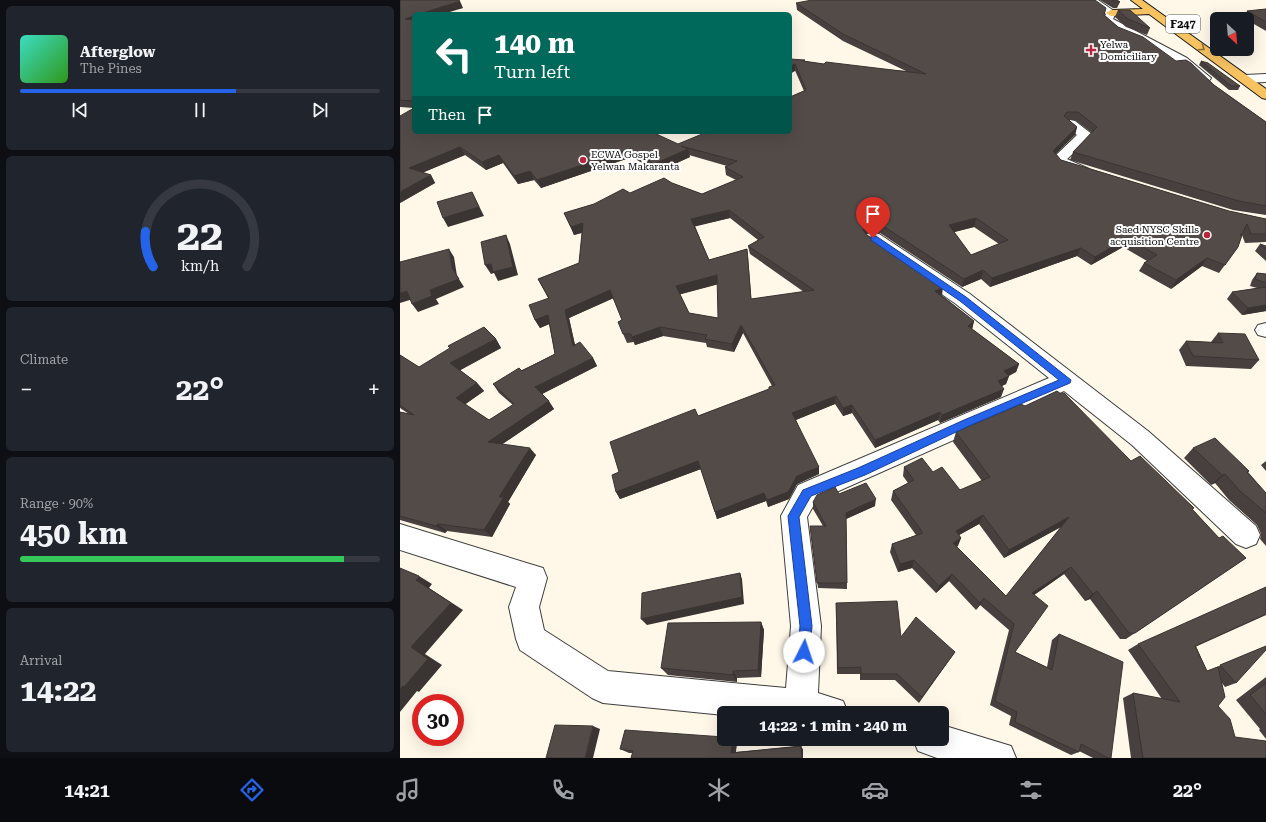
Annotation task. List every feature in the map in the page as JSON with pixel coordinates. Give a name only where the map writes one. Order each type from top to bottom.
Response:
[{"type":"main road","name":"F247","points":[[1136,0],[1266,95]]},
{"type":"main road","name":"F247","points":[[1150,0],[1210,41]]},
{"type":"main road","points":[[1111,13],[1166,11]]},
{"type":"main road","points":[[1231,56],[1264,79]]},
{"type":"street","points":[[1092,0],[1111,13],[1108,20],[1121,30],[1133,34],[1193,67],[1214,87]]},
{"type":"street","points":[[1245,79],[1264,79]]},
{"type":"street","points":[[1070,124],[1086,135],[1059,159],[1064,164],[1101,176]]},
{"type":"street","points":[[873,238],[963,299],[1140,438],[1246,535]]},
{"type":"street","points":[[400,537],[533,578],[524,608],[531,639],[603,686],[801,706],[806,626],[794,516],[807,493],[861,471],[1067,380]]},
{"type":"street","points":[[949,744],[999,758]]},
{"type":"building","points":[[400,0],[460,1],[426,12],[412,12],[412,17],[405,19],[412,20],[412,101],[400,100]]},
{"type":"building","points":[[812,0],[1095,0],[1106,8],[1104,15],[1118,27],[1143,37],[1176,61],[1186,60],[1191,63],[1214,85],[1266,122],[1266,206],[1239,201],[1073,152],[1097,127],[1078,112],[1067,112],[1064,116],[1077,127],[1053,151],[1061,160],[1229,211],[1266,219],[1266,234],[1251,234],[1247,224],[1240,235],[1242,235],[1238,247],[1225,265],[1207,258],[1176,280],[1144,263],[1157,255],[1127,238],[1095,257],[1081,248],[992,278],[983,270],[964,279],[880,224],[867,224],[863,230],[867,235],[943,287],[935,291],[974,321],[968,326],[1019,364],[1004,371],[1009,376],[998,381],[1004,389],[942,415],[940,412],[875,440],[852,405],[843,408],[836,396],[792,413],[819,467],[797,476],[788,492],[767,500],[764,493],[715,512],[698,461],[616,492],[612,475],[619,472],[610,442],[695,409],[698,416],[769,389],[769,387],[775,385],[741,325],[732,344],[705,339],[707,335],[660,327],[632,337],[631,334],[623,334],[618,322],[622,320],[610,290],[565,310],[573,346],[580,342],[593,358],[535,387],[549,401],[488,442],[530,448],[499,497],[504,497],[484,530],[438,524],[436,526],[400,516],[400,412],[414,415],[400,405],[400,355],[419,367],[450,348],[448,346],[484,327],[496,339],[450,363],[477,383],[456,398],[489,420],[514,404],[493,384],[519,368],[522,371],[555,354],[548,315],[535,320],[529,305],[549,298],[538,279],[579,263],[583,223],[571,227],[564,213],[594,204],[623,189],[630,193],[664,178],[672,183],[702,194],[743,177],[725,167],[737,161],[681,146],[688,149],[654,164],[630,149],[537,180],[530,171],[514,176],[499,155],[482,162],[460,147],[409,168],[431,175],[400,192],[400,116],[412,109],[412,134],[656,134],[678,144],[702,134],[792,134],[792,96],[806,90],[795,64],[792,65],[792,59],[824,64],[826,62],[926,74],[843,34],[796,3]],"holes":[[[729,210],[764,237],[748,246],[814,290],[751,299],[747,249],[709,260],[691,219]],[[976,218],[1008,240],[971,255],[949,225]],[[717,275],[718,318],[689,313],[676,286]]]},
{"type":"building","points":[[1266,9],[1266,22],[1254,15],[1254,12],[1247,11]]},
{"type":"building","points":[[1118,10],[1130,10],[1150,28],[1128,19]]},
{"type":"building","points":[[1201,61],[1208,63],[1240,86],[1231,86]]},
{"type":"building","points":[[472,192],[479,207],[443,218],[437,202]]},
{"type":"building","points":[[506,235],[513,267],[493,272],[491,264],[485,265],[481,242]]},
{"type":"building","points":[[449,249],[452,268],[459,279],[430,290],[432,296],[412,304],[407,291],[400,293],[400,262]]},
{"type":"building","points":[[1257,273],[1266,274],[1266,283],[1255,279]]},
{"type":"building","points":[[1266,287],[1266,305],[1248,308],[1232,292]]},
{"type":"building","points":[[1218,333],[1245,334],[1259,360],[1193,356],[1186,341],[1223,343]]},
{"type":"building","points":[[1057,391],[1061,394],[1064,393],[1131,461],[1140,456],[1194,508],[1192,509],[1219,538],[1223,536],[1246,558],[1135,633],[1129,633],[1097,591],[1093,594],[1071,567],[1032,593],[1048,606],[1015,652],[1052,670],[1059,634],[1123,662],[1111,758],[1108,758],[1081,744],[1079,752],[1015,722],[1017,712],[995,701],[1014,624],[984,598],[980,603],[952,574],[939,586],[914,560],[900,564],[892,544],[923,533],[893,491],[914,480],[904,467],[922,458],[933,472],[942,467],[960,490],[990,477],[956,432],[1021,404],[1025,406]],"holes":[[[983,515],[1009,550],[1069,517],[1006,596],[953,543],[961,538],[956,531]]]},
{"type":"building","points":[[1215,438],[1249,471],[1247,472],[1266,493],[1266,513],[1240,491],[1225,474],[1222,475],[1193,448]]},
{"type":"building","points":[[866,483],[876,499],[846,513],[847,583],[817,583],[810,526],[826,526],[813,502],[817,495],[835,487],[839,494]]},
{"type":"building","points":[[400,568],[419,576],[416,580],[451,603],[411,647],[428,659],[404,687],[403,686],[400,689]]},
{"type":"building","points":[[740,573],[742,597],[641,619],[642,593]]},
{"type":"building","points":[[1266,587],[1266,614],[1195,646],[1207,671],[1218,667],[1225,697],[1218,706],[1230,719],[1235,737],[1266,741],[1266,758],[1143,758],[1133,693],[1180,702],[1138,644]]},
{"type":"building","points":[[897,601],[901,637],[916,617],[955,652],[922,697],[897,674],[861,674],[861,667],[838,668],[836,603]]},
{"type":"building","points":[[761,622],[758,670],[733,671],[733,675],[661,668],[668,623]]},
{"type":"building","points":[[1266,646],[1266,650],[1236,683],[1220,665]]},
{"type":"building","points":[[1266,683],[1266,714],[1250,695]]},
{"type":"building","points":[[555,725],[593,726],[585,758],[546,758]]},
{"type":"building","points":[[625,730],[717,737],[717,746],[732,746],[731,753],[801,746],[802,758],[631,758],[633,751],[620,749]]},
{"type":"place","name":"Yelwa Domiciliary","points":[[1091,50]]},
{"type":"place","name":"ECWA Gospel Yelwan Makaranta","points":[[583,160]]},
{"type":"place","name":"Saed NYSC Skills acquisition Centre","points":[[1207,235]]},
{"type":"route","points":[[804,652],[806,626],[794,516],[807,493],[861,471],[1067,380],[963,299],[873,238]]}]
